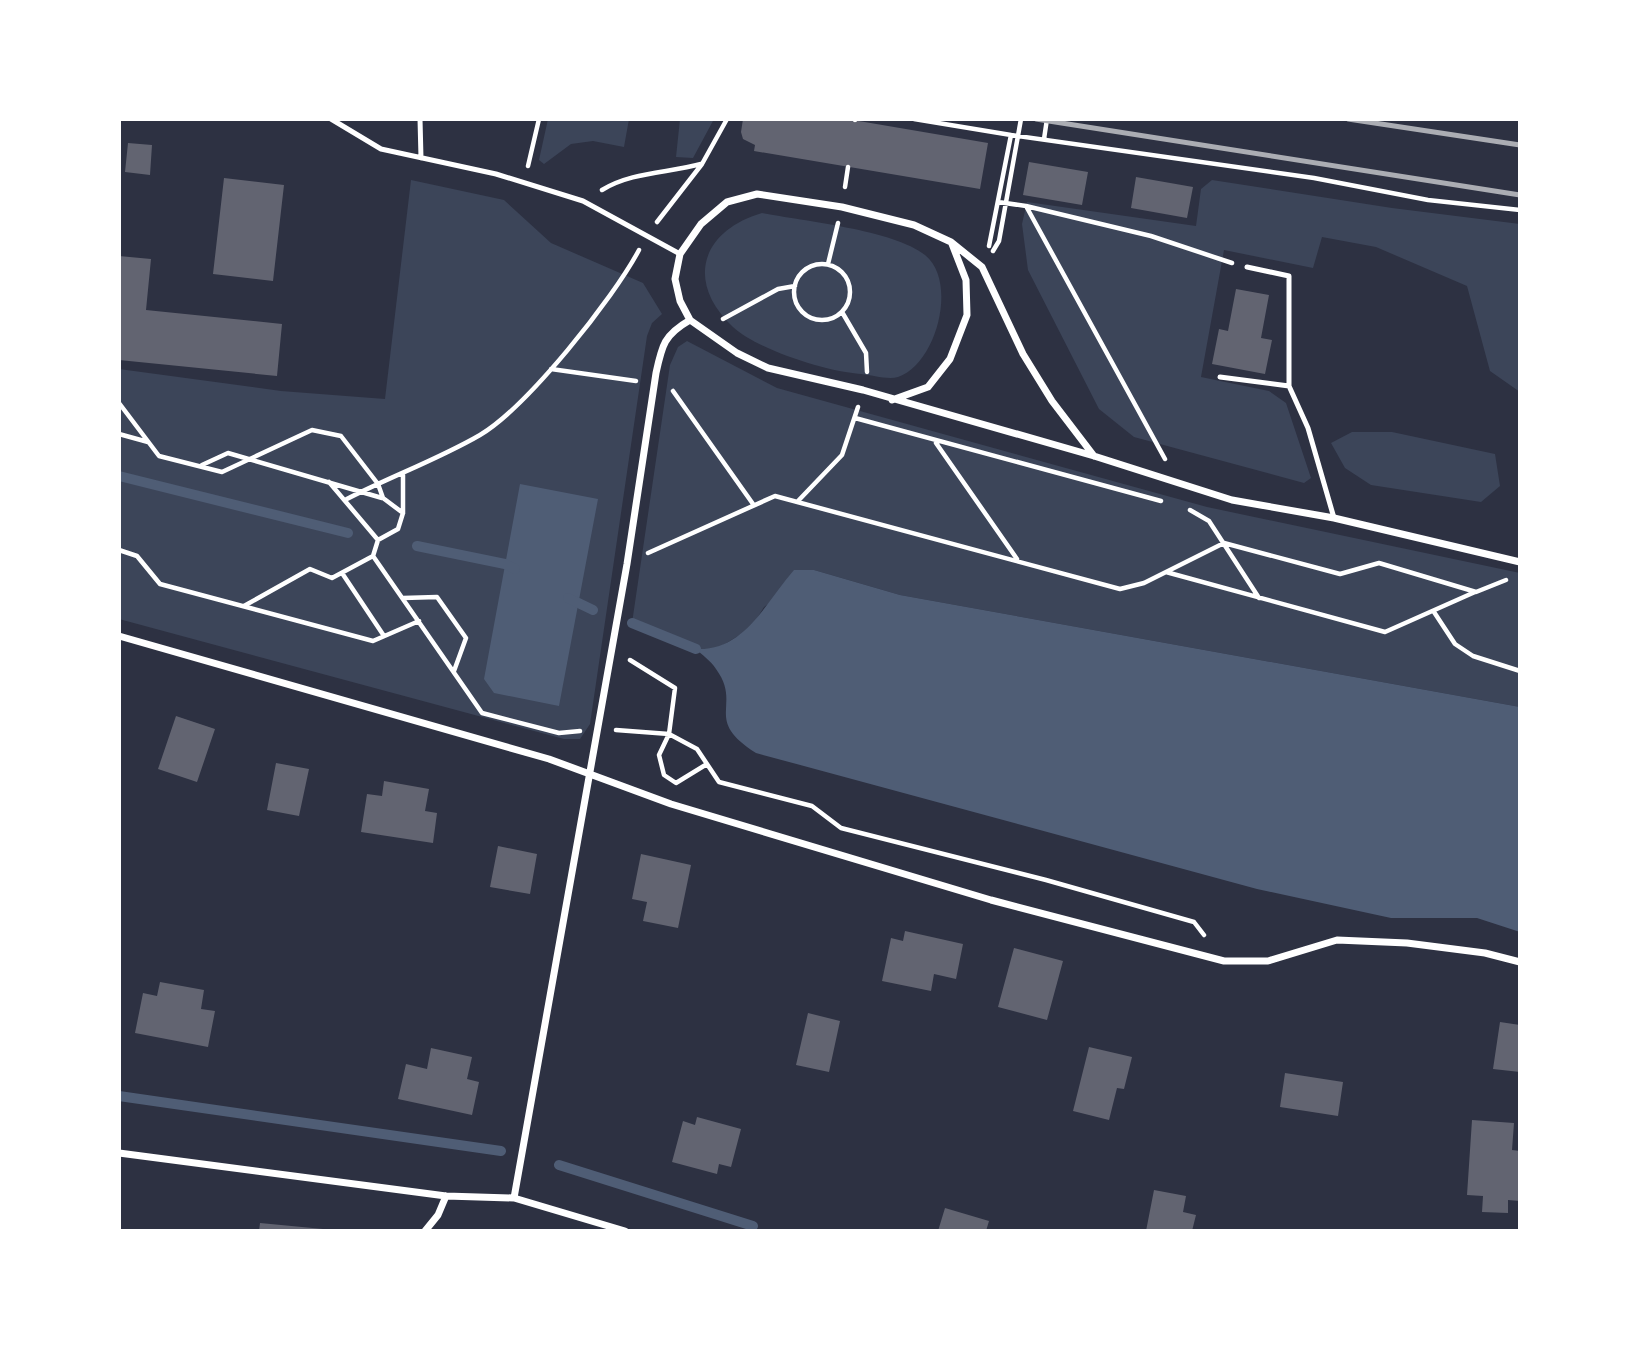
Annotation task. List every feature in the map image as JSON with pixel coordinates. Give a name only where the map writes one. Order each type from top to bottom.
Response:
[{"type":"street","points":[[1094,456],[1052,401],[1023,354],[982,267],[951,242],[914,225],[842,207],[757,194],[727,202],[701,224],[680,254],[675,279],[680,301],[690,320],[737,353],[768,368],[1094,456],[1232,500],[1334,518],[1520,562]]},
{"type":"street","points":[[892,401],[928,387],[950,359],[967,315],[967,280],[951,242]]},
{"type":"street","points":[[514,1198],[662,349],[670,331],[690,320]]},
{"type":"street","points":[[119,636],[590,772],[671,804],[990,900],[1224,961],[1268,961],[1337,940],[1407,943],[1485,953],[1520,962]]},
{"type":"street","points":[[119,1153],[446,1195],[514,1198],[625,1231]]},
{"type":"street","points":[[425,1231],[438,1215],[446,1195]]},
{"type":"lane","points":[[331,119],[382,149],[524,183],[583,201],[680,254]]},
{"type":"lane","points":[[420,119],[421,158]]},
{"type":"lane","points":[[1247,267],[1289,276],[1289,386],[1308,428],[1334,518]]},
{"type":"lane","points":[[1220,377],[1289,386]]},
{"type":"path","points":[[524,183],[539,119]]},
{"type":"path","points":[[345,500],[403,473],[489,428],[506,416],[550,369],[627,272],[647,236],[702,164],[727,119]]},
{"type":"path","points":[[914,119],[1314,178],[1428,200],[1520,210]]},
{"type":"path","points":[[999,241],[1021,119]]},
{"type":"path","points":[[1044,139],[1047,119]]},
{"type":"path","points":[[982,267],[1011,135]]},
{"type":"path","points":[[583,201],[620,178],[669,173],[702,164]]},
{"type":"path","points":[[998,202],[1026,206],[1150,236],[1247,267]]},
{"type":"path","points":[[1026,206],[1177,482],[1187,508],[1209,521],[1259,598]]},
{"type":"path","points":[[828,264],[836,231]]},
{"type":"path","points":[[828,264],[843,273],[850,288],[850,297],[842,312],[835,317],[817,320],[802,311],[797,304],[794,286],[797,278],[811,266],[828,264]]},
{"type":"path","points":[[842,312],[866,353],[867,371]]},
{"type":"path","points":[[550,369],[670,387],[753,504]]},
{"type":"path","points":[[119,403],[159,456],[222,472],[312,430],[341,436],[378,484],[383,498]]},
{"type":"path","points":[[798,501],[842,455],[858,407]]},
{"type":"path","points":[[855,418],[1174,505]]},
{"type":"path","points":[[119,434],[149,442]]},
{"type":"path","points":[[936,442],[1017,560]]},
{"type":"path","points":[[202,465],[228,453],[383,498],[403,513]]},
{"type":"path","points":[[244,607],[310,569],[332,578],[373,555],[378,540],[398,529],[403,513],[403,473]]},
{"type":"path","points":[[329,482],[378,540]]},
{"type":"path","points":[[645,555],[775,496],[1121,589],[1144,583],[1224,543],[1340,574],[1379,563],[1476,592]]},
{"type":"path","points":[[119,550],[137,556],[160,584],[373,641],[419,621]]},
{"type":"path","points":[[373,555],[482,713],[559,733],[587,730]]},
{"type":"path","points":[[1166,572],[1385,632],[1509,579]]},
{"type":"path","points":[[342,573],[384,636]]},
{"type":"path","points":[[402,598],[437,597],[466,638],[454,672]]},
{"type":"path","points":[[1434,612],[1455,645],[1473,656],[1520,671]]},
{"type":"path","points":[[624,660],[631,660],[676,688],[669,734],[659,755],[664,775],[676,783],[707,764]]},
{"type":"path","points":[[610,729],[669,734],[697,749],[719,782],[812,806],[841,828],[1046,880],[1194,922],[1210,942]]},
{"type":"shaded area","points":[[548,119],[629,119],[624,147],[593,141],[571,144],[544,164],[539,160]]},
{"type":"shaded area","points":[[680,119],[714,119],[693,158],[676,157]]},
{"type":"shaded area","points":[[411,180],[504,200],[551,243],[643,283],[662,314],[652,323],[647,336],[590,724],[580,739],[564,739],[119,619],[119,369],[281,391],[385,399]]},
{"type":"shaded area","points":[[1212,180],[1392,208],[1520,224],[1520,392],[1490,371],[1467,286],[1376,247],[1322,237],[1313,268],[1224,250],[1201,377],[1269,391],[1286,403],[1311,478],[1304,483],[1134,437],[1099,409],[1028,270],[1022,224],[1027,202],[1196,226],[1201,189]]},
{"type":"shaded area","points":[[762,213],[871,233],[911,246],[925,255],[935,267],[940,283],[941,302],[932,340],[912,369],[898,377],[890,378],[830,369],[759,344],[733,327],[718,310],[709,293],[705,276],[707,260],[713,245],[725,232],[741,221]]},
{"type":"shaded area","points":[[687,341],[777,388],[1207,507],[1520,573],[1520,707],[900,595],[814,570],[764,607],[751,628],[715,650],[696,649],[632,623],[670,365],[678,347]]},
{"type":"shaded area","points":[[1352,432],[1392,432],[1495,454],[1500,486],[1481,502],[1371,485],[1345,468],[1331,443]]},
{"type":"shaded area","points":[[520,484],[598,499],[559,706],[494,693],[484,679]]},
{"type":"shaded area","points":[[794,570],[814,570],[900,595],[1520,707],[1520,932],[1477,918],[1391,918],[1257,889],[756,753],[731,731],[727,721],[723,682],[714,666],[696,649],[713,648],[741,634],[753,623]]},
{"type":"building","points":[[743,119],[847,119],[988,143],[980,189],[754,151],[755,145],[743,139]]},
{"type":"building","points":[[128,143],[152,145],[150,175],[125,172]]},
{"type":"building","points":[[1029,162],[1088,172],[1082,205],[1023,195]]},
{"type":"building","points":[[1136,177],[1193,187],[1187,218],[1131,208]]},
{"type":"building","points":[[224,178],[284,185],[273,281],[213,274]]},
{"type":"building","points":[[119,256],[151,259],[146,310],[282,324],[277,376],[119,360]]},
{"type":"building","points":[[1236,289],[1269,295],[1261,338],[1272,340],[1265,374],[1212,364],[1219,329],[1228,331]]},
{"type":"building","points":[[176,716],[215,729],[197,782],[158,769]]},
{"type":"building","points":[[276,763],[309,769],[299,816],[267,810]]},
{"type":"building","points":[[384,781],[429,789],[425,811],[437,813],[433,843],[361,832],[367,794],[382,796]]},
{"type":"building","points":[[498,846],[537,854],[530,894],[490,887]]},
{"type":"building","points":[[641,854],[691,865],[678,928],[643,921],[647,902],[632,899]]},
{"type":"building","points":[[905,931],[963,944],[956,979],[934,974],[931,991],[882,981],[891,938],[903,941]]},
{"type":"building","points":[[1014,948],[1063,961],[1047,1020],[998,1007]]},
{"type":"building","points":[[160,982],[204,990],[201,1009],[215,1011],[208,1047],[135,1033],[143,993],[157,996]]},
{"type":"building","points":[[808,1013],[840,1021],[829,1072],[796,1065]]},
{"type":"building","points":[[1500,1022],[1520,1025],[1520,1072],[1493,1069]]},
{"type":"building","points":[[1089,1047],[1132,1057],[1124,1089],[1117,1088],[1109,1120],[1073,1111]]},
{"type":"building","points":[[431,1048],[472,1057],[467,1079],[479,1082],[472,1115],[398,1099],[406,1064],[427,1069]]},
{"type":"building","points":[[1285,1073],[1343,1082],[1338,1116],[1280,1107]]},
{"type":"building","points":[[697,1117],[741,1129],[731,1167],[719,1164],[717,1174],[672,1162],[683,1121],[695,1125]]},
{"type":"building","points":[[1472,1120],[1514,1123],[1512,1150],[1520,1151],[1520,1201],[1508,1200],[1508,1213],[1482,1212],[1483,1196],[1467,1195]]},
{"type":"building","points":[[1154,1190],[1186,1196],[1183,1212],[1196,1215],[1192,1231],[1146,1231]]},
{"type":"building","points":[[945,1208],[989,1221],[986,1231],[938,1231]]},
{"type":"building","points":[[260,1223],[323,1229],[323,1231],[259,1231]]},
{"type":"waterway","points":[[119,476],[348,533]]},
{"type":"waterway","points":[[417,546],[505,564],[515,569]]},
{"type":"waterway","points":[[568,598],[593,610]]},
{"type":"waterway","points":[[632,623],[696,649]]},
{"type":"waterway","points":[[119,1096],[501,1151]]},
{"type":"waterway","points":[[559,1165],[753,1226]]},
{"type":"railway","points":[[1036,119],[1520,195]]},
{"type":"railway","points":[[1348,119],[1520,145]]}]
